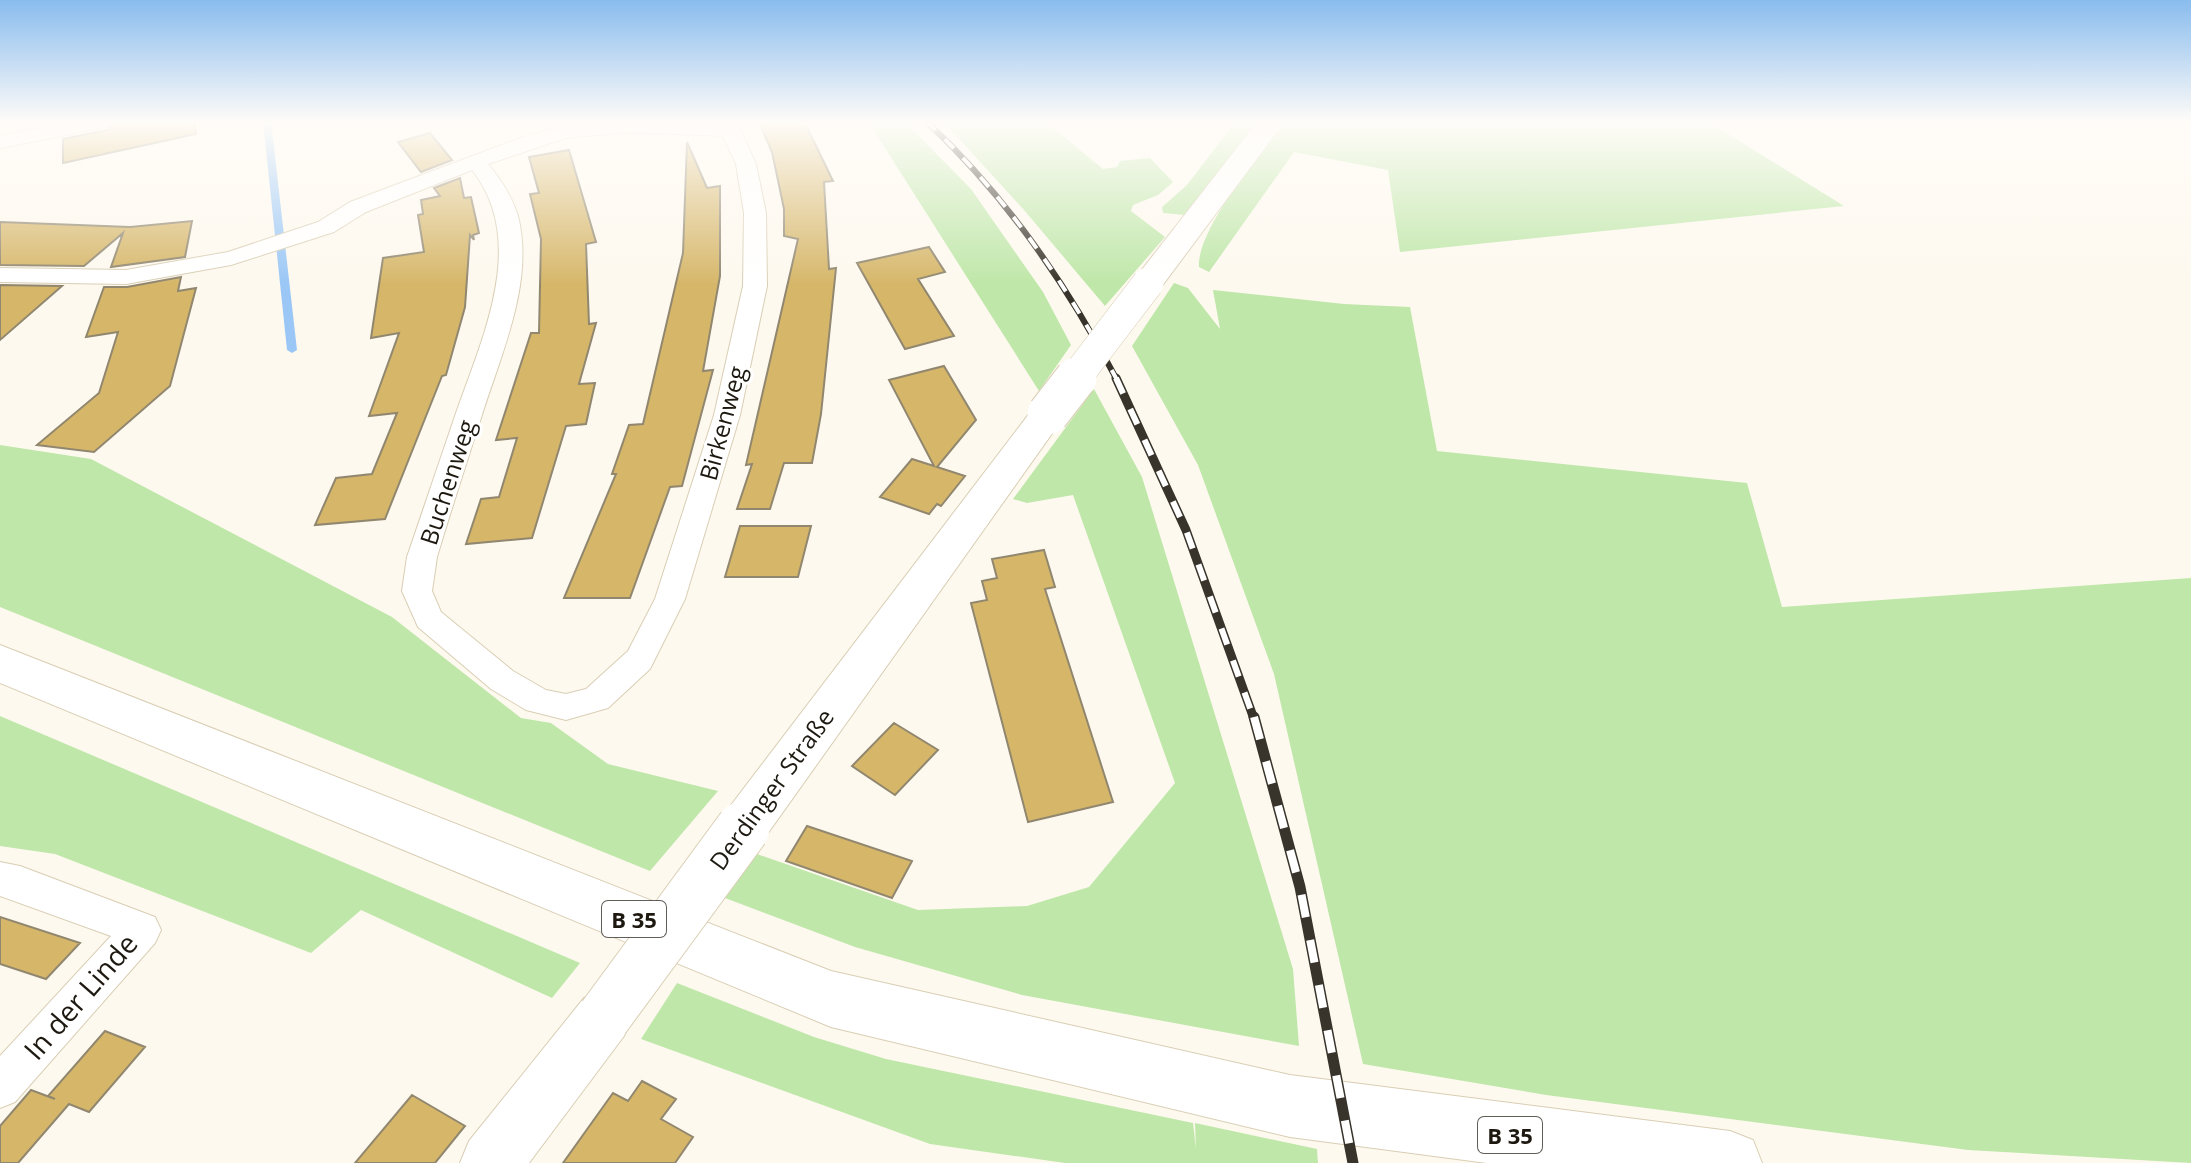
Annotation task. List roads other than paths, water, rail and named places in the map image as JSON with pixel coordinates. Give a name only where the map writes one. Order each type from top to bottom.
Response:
[{"type":"main road","name":"Derdinger Straße","points":[[491,1163],[604,1017],[1048,414],[1230,175]]},
{"type":"main road","name":"B 35","points":[[0,663],[831,999],[1290,1106],[1730,1163]]},
{"type":"street","points":[[0,275],[126,277],[254,251],[326,227],[358,207],[439,175]]},
{"type":"street","name":"Buchenweg","points":[[490,175],[502,198],[511,247],[507,302],[422,557],[417,591],[429,619],[502,680],[538,701],[566,707],[596,699]]},
{"type":"street","name":"Birkenweg","points":[[596,699],[639,660],[670,599],[727,415],[755,286],[755,213],[748,175]]},
{"type":"street","name":"In der Linde","points":[[0,1087],[142,930],[10,881]]},
{"type":"waterway","points":[[273,175],[292,350]]},
{"type":"railway","points":[[979,175],[1055,275],[1117,379]]},
{"type":"railway","points":[[1117,379],[1186,530],[1254,719]]},
{"type":"railway","points":[[1254,717],[1300,887],[1353,1163]]}]
